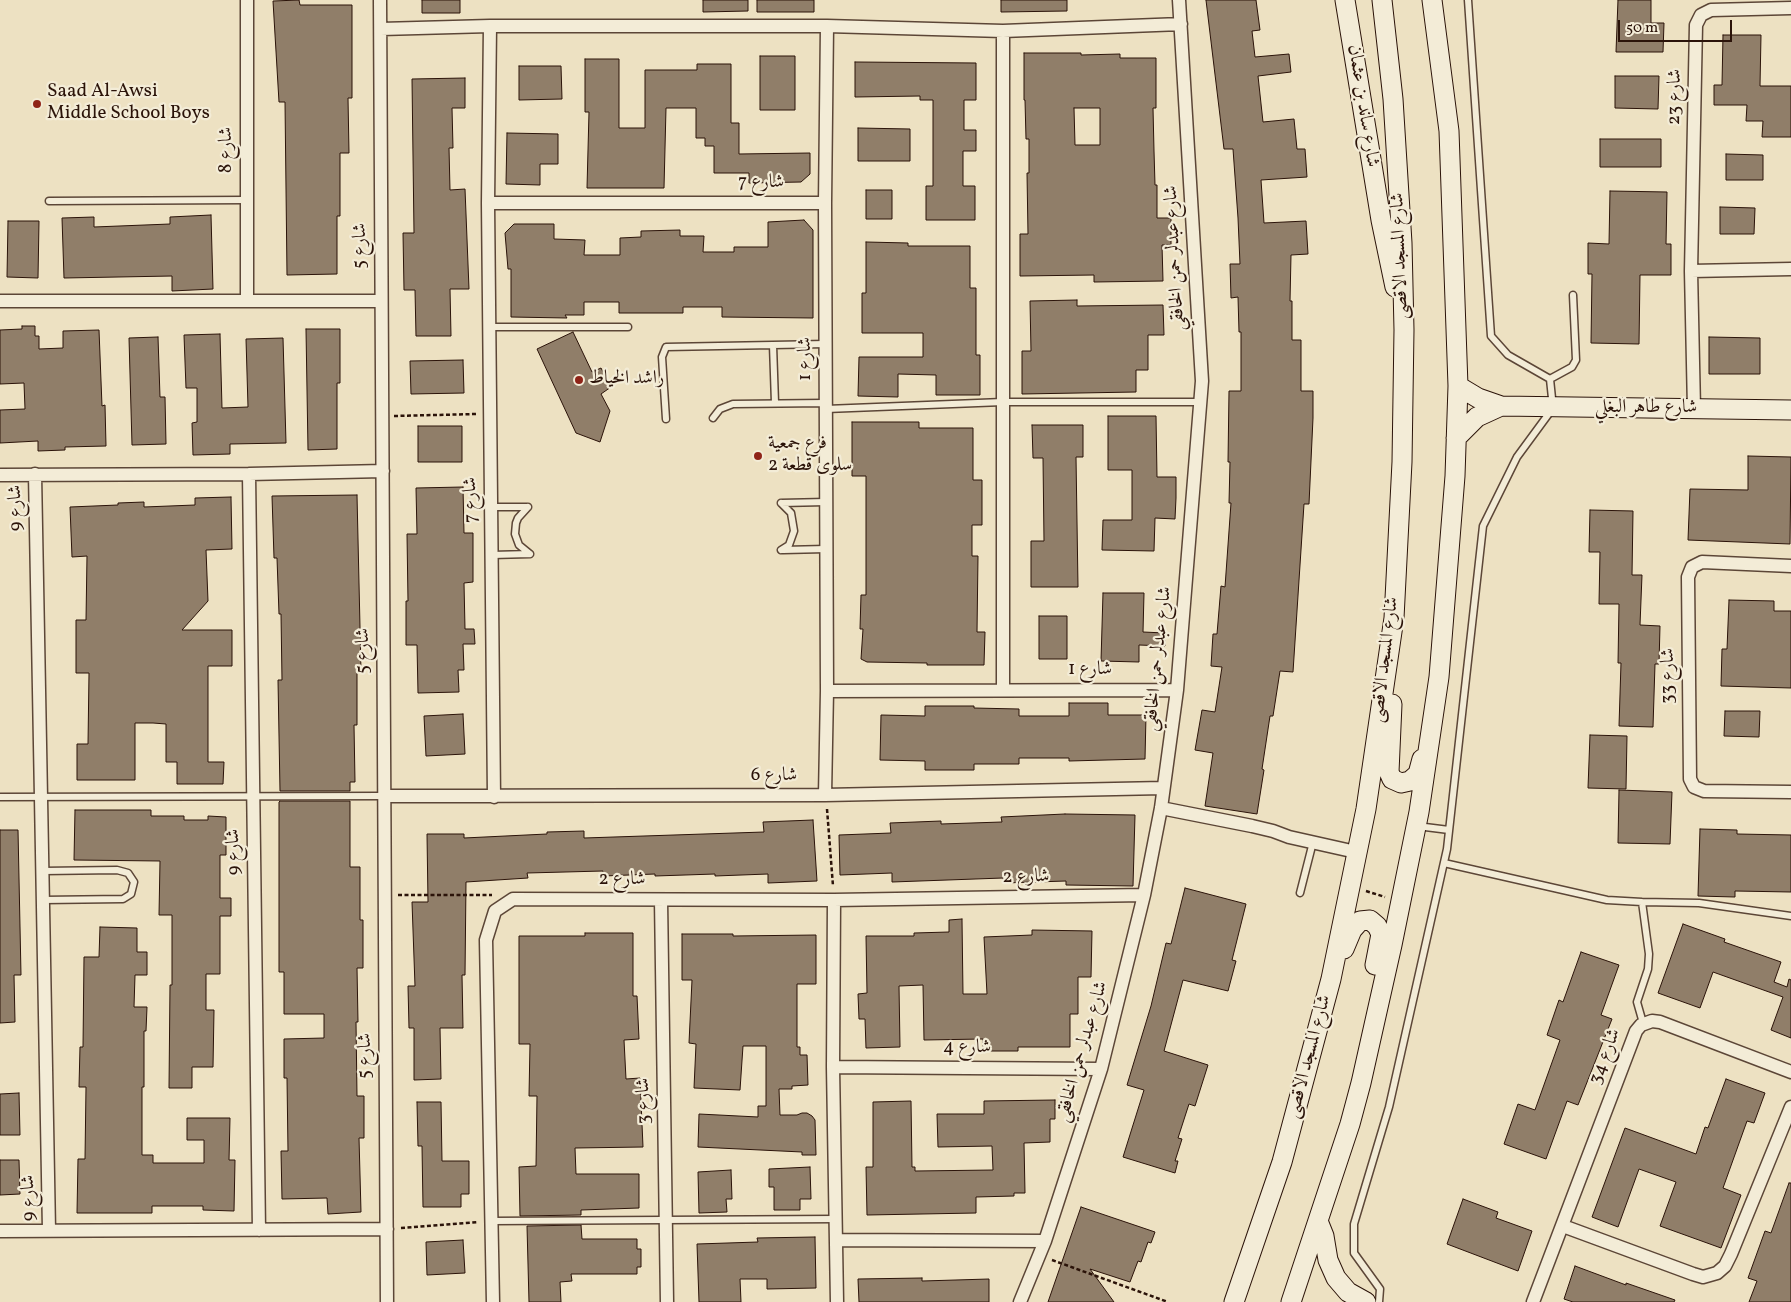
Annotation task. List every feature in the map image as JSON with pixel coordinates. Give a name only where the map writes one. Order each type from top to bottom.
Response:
[{"type":"main road","name":"شارع ساند بن عثمان","points":[[1345,0],[1381,220],[1404,330]]},
{"type":"main road","name":"شارع المسجد الاقصى","points":[[1234,1302],[1282,1162],[1331,979],[1366,809],[1394,618],[1402,462],[1404,330],[1402,243],[1393,99],[1382,0]]},
{"type":"main road","points":[[1291,1302],[1350,1124],[1361,1083],[1416,826],[1441,658],[1458,386],[1449,131],[1432,0]]},
{"type":"main road","name":"شارع طاهر البغلي","points":[[1458,386],[1478,398],[1501,406],[1791,410]]},
{"type":"main road","name":"شارع طاهر البغلي","points":[[1456,438],[1477,417],[1501,406]]},
{"type":"main road","points":[[1394,618],[1389,772],[1392,779],[1401,783],[1410,781],[1418,774],[1433,721]]},
{"type":"main road","points":[[1331,979],[1352,930],[1360,921],[1370,920],[1377,926],[1381,934],[1364,1026],[1361,1083]]},
{"type":"main road","points":[[1318,1222],[1324,1236],[1328,1260],[1336,1278],[1348,1292],[1366,1302]]},
{"type":"street","name":"شارع 8","points":[[247,0],[247,300]]},
{"type":"street","name":"شارع 5","points":[[380,0],[387,1302]]},
{"type":"street","name":"شارع عبدلر حمن الخافقي","points":[[1020,1302],[1045,1241],[1101,1069],[1144,895],[1161,808],[1177,690],[1202,381],[1179,0]]},
{"type":"street","name":"شارع 23","points":[[1694,409],[1691,271],[1696,25],[1701,15],[1711,10],[1791,8]]},
{"type":"street","points":[[381,29],[490,26],[827,26],[1004,31],[1181,24]]},
{"type":"street","name":"شارع 7","points":[[490,26],[488,203],[494,797]]},
{"type":"street","name":"شارع 1","points":[[825,795],[827,691],[825,203],[827,26]]},
{"type":"street","points":[[1004,31],[1004,690]]},
{"type":"street","name":"شارع 7","points":[[488,203],[825,203]]},
{"type":"street","points":[[1691,271],[1791,269]]},
{"type":"street","points":[[0,301],[381,301]]},
{"type":"street","name":"شارع 9","points":[[0,474],[249,474],[383,471]]},
{"type":"street","name":"شارع 9","points":[[36,474],[49,1230]]},
{"type":"street","name":"شارع 9","points":[[249,474],[259,1230]]},
{"type":"street","name":"شارع 33","points":[[1791,566],[1702,562],[1692,567],[1688,577],[1688,586],[1690,779],[1694,787],[1704,791],[1791,792]]},
{"type":"street","name":"شارع 1","points":[[827,691],[1177,690]]},
{"type":"street","name":"شارع 6","points":[[384,796],[825,795],[1163,788]]},
{"type":"street","points":[[1161,808],[1252,826],[1288,837],[1356,852]]},
{"type":"street","name":"شارع 2","points":[[513,900],[834,900],[1144,895]]},
{"type":"street","points":[[493,1302],[486,940],[496,911],[513,900]]},
{"type":"street","name":"شارع 3","points":[[661,900],[667,1302]]},
{"type":"street","points":[[834,900],[833,1067],[837,1302]]},
{"type":"street","name":"شارع 34","points":[[1533,1302],[1636,1031],[1643,1023],[1660,1022],[1791,1072]]},
{"type":"street","name":"شارع 4","points":[[833,1067],[1101,1069]]},
{"type":"street","points":[[1562,1226],[1693,1274],[1703,1276],[1716,1273],[1725,1266],[1731,1254],[1791,1107]]},
{"type":"street","name":"شارع 9","points":[[0,1231],[387,1229]]},
{"type":"street","points":[[836,1240],[1045,1241]]},
{"type":"lane","points":[[1468,0],[1491,336],[1508,355],[1550,379]]},
{"type":"lane","points":[[49,201],[247,200]]},
{"type":"lane","points":[[1550,379],[1572,367],[1576,360],[1573,295]]},
{"type":"lane","points":[[489,327],[628,327]]},
{"type":"lane","points":[[666,419],[662,357],[666,347],[826,344]]},
{"type":"lane","points":[[774,345],[775,404]]},
{"type":"lane","points":[[1379,1302],[1380,1289],[1354,1253],[1354,1224],[1389,1107],[1444,863],[1483,526],[1517,457],[1552,408],[1550,379]]},
{"type":"lane","points":[[714,418],[720,409],[725,406],[775,404],[826,406],[1004,402],[1200,402]]},
{"type":"lane","points":[[826,502],[781,503],[788,508],[793,516],[794,531],[791,541],[781,550],[826,549]]},
{"type":"lane","points":[[491,507],[528,506],[518,518],[515,534],[519,545],[530,554],[492,555]]},
{"type":"lane","points":[[0,797],[384,796]]},
{"type":"lane","points":[[1416,826],[1449,830]]},
{"type":"lane","points":[[1300,892],[1313,842]]},
{"type":"lane","points":[[1444,863],[1607,900],[1699,903],[1791,916]]},
{"type":"lane","points":[[43,871],[117,870],[128,873],[134,882],[131,894],[123,898],[43,900]]},
{"type":"lane","points":[[1642,902],[1650,954],[1637,1002],[1643,1023]]},
{"type":"lane","points":[[492,1221],[836,1219]]},
{"type":"path","points":[[382,416],[490,414]]},
{"type":"path","points":[[825,795],[834,900]]},
{"type":"path","points":[[1350,887],[1401,901]]},
{"type":"path","points":[[385,895],[486,894],[513,900]]},
{"type":"path","points":[[387,1229],[492,1221]]},
{"type":"path","points":[[1039,1256],[1168,1302]]},
{"type":"building","points":[[299,0],[300,5],[352,5],[352,98],[348,98],[349,153],[340,153],[340,216],[337,216],[337,274],[287,275],[285,102],[279,102],[273,1]]},
{"type":"building","points":[[422,0],[460,0],[460,13],[422,13]]},
{"type":"building","points":[[703,0],[748,0],[748,11],[703,12]]},
{"type":"building","points":[[757,0],[814,0],[814,12],[757,12]]},
{"type":"building","points":[[1001,0],[1067,0],[1067,11],[1001,12]]},
{"type":"building","points":[[1206,0],[1256,0],[1260,30],[1252,31],[1255,57],[1289,54],[1291,72],[1258,76],[1263,122],[1294,119],[1297,149],[1305,149],[1307,177],[1261,180],[1264,223],[1306,221],[1308,254],[1291,255],[1290,301],[1292,301],[1292,340],[1301,340],[1301,391],[1313,391],[1313,418],[1309,504],[1304,504],[1293,672],[1280,671],[1273,716],[1270,716],[1257,814],[1205,806],[1213,753],[1195,750],[1202,710],[1215,712],[1222,667],[1211,666],[1213,634],[1217,634],[1221,586],[1225,587],[1231,503],[1229,503],[1230,462],[1228,462],[1229,391],[1241,391],[1241,332],[1239,332],[1238,297],[1231,298],[1230,264],[1240,264],[1233,149],[1224,149]]},
{"type":"building","points":[[1618,0],[1651,0],[1651,23],[1664,23],[1663,52],[1616,52]]},
{"type":"building","points":[[1723,35],[1761,35],[1760,86],[1791,86],[1791,137],[1762,137],[1763,121],[1746,121],[1747,105],[1714,105],[1714,85],[1722,85]]},
{"type":"building","points":[[1024,53],[1120,54],[1120,58],[1156,58],[1156,108],[1153,108],[1157,218],[1171,218],[1171,245],[1162,245],[1163,281],[1094,282],[1094,275],[1020,276],[1020,234],[1028,234],[1027,173],[1029,173],[1029,139],[1026,139]],"holes":[[[1074,108],[1100,108],[1100,145],[1075,145]]]},
{"type":"building","points":[[760,56],[795,56],[795,110],[760,110]]},
{"type":"building","points":[[585,59],[619,59],[619,128],[645,128],[645,70],[697,70],[697,64],[731,64],[731,123],[739,123],[739,154],[810,153],[810,174],[801,182],[749,183],[749,173],[714,173],[714,146],[705,146],[705,138],[696,138],[696,108],[666,108],[664,188],[587,188],[589,112],[585,112]]},
{"type":"building","points":[[855,62],[976,63],[976,100],[964,100],[964,130],[976,130],[976,151],[963,151],[963,186],[975,186],[975,220],[926,220],[926,186],[933,186],[933,100],[920,100],[920,96],[855,97]]},
{"type":"building","points":[[519,66],[561,66],[562,99],[519,100]]},
{"type":"building","points":[[1615,76],[1659,76],[1658,109],[1615,108]]},
{"type":"building","points":[[465,78],[465,108],[452,108],[453,148],[449,148],[450,190],[465,189],[469,289],[450,289],[451,336],[416,336],[415,290],[404,290],[403,233],[414,233],[412,79]]},
{"type":"building","points":[[858,128],[910,129],[910,161],[858,161]]},
{"type":"building","points":[[507,133],[558,134],[558,164],[540,164],[540,185],[506,184]]},
{"type":"building","points":[[1600,139],[1661,139],[1661,167],[1600,167]]},
{"type":"building","points":[[1726,154],[1763,155],[1763,180],[1726,180]]},
{"type":"building","points":[[866,190],[892,190],[892,219],[866,219]]},
{"type":"building","points":[[1610,191],[1667,192],[1666,244],[1671,244],[1671,275],[1640,275],[1639,344],[1591,343],[1592,274],[1588,274],[1588,243],[1609,244]]},
{"type":"building","points":[[1720,207],[1755,208],[1754,234],[1720,234]]},
{"type":"building","points":[[211,215],[213,289],[172,291],[172,276],[64,278],[62,218],[94,217],[94,227],[170,224],[170,217]]},
{"type":"building","points":[[804,220],[813,230],[813,318],[722,317],[722,307],[683,307],[683,313],[619,313],[619,302],[584,302],[584,315],[565,315],[567,318],[511,317],[511,269],[508,269],[505,233],[514,224],[554,224],[554,239],[585,240],[584,255],[620,255],[620,238],[641,237],[641,231],[680,230],[680,236],[704,236],[703,252],[734,252],[734,247],[768,247],[768,222]]},
{"type":"building","points":[[8,221],[39,221],[38,278],[7,277]]},
{"type":"building","points":[[866,242],[908,243],[908,246],[970,246],[970,288],[976,288],[976,355],[980,355],[980,395],[936,395],[936,375],[898,374],[898,397],[858,396],[859,357],[923,357],[923,333],[862,333],[862,293],[866,293]]},
{"type":"building","points":[[1077,300],[1077,306],[1163,305],[1164,335],[1148,335],[1148,370],[1136,370],[1136,392],[1022,394],[1022,351],[1031,351],[1030,301]]},
{"type":"building","points":[[22,326],[35,326],[35,336],[39,336],[39,349],[63,348],[63,331],[99,330],[102,406],[105,405],[106,446],[65,447],[65,450],[38,451],[38,441],[0,443],[0,410],[25,409],[24,383],[0,384],[0,330],[22,329]]},
{"type":"building","points":[[306,329],[340,329],[340,383],[337,383],[337,449],[308,450]]},
{"type":"building","name":"راشد الخياط","points":[[573,332],[592,372],[601,368],[611,387],[601,394],[610,411],[600,442],[576,433],[537,349]]},
{"type":"building","points":[[220,334],[222,408],[248,407],[246,339],[283,338],[286,443],[230,444],[230,454],[193,455],[192,423],[197,422],[197,388],[186,388],[184,335]]},
{"type":"building","points":[[158,337],[160,397],[165,397],[166,444],[132,445],[129,338]]},
{"type":"building","points":[[1709,337],[1760,338],[1760,374],[1709,374]]},
{"type":"building","points":[[463,360],[464,393],[411,394],[410,361]]},
{"type":"building","points":[[1108,416],[1156,416],[1157,477],[1176,477],[1176,498],[1175,519],[1155,518],[1154,551],[1102,550],[1103,520],[1132,520],[1132,470],[1108,470]]},
{"type":"building","points":[[852,422],[919,422],[919,428],[973,428],[973,480],[982,480],[982,525],[972,525],[972,556],[978,556],[977,632],[985,632],[984,665],[927,665],[927,663],[867,662],[861,659],[863,629],[860,629],[861,595],[866,595],[866,476],[852,476]]},
{"type":"building","points":[[1032,425],[1083,425],[1083,457],[1076,457],[1078,587],[1031,587],[1031,541],[1044,541],[1043,458],[1033,458]]},
{"type":"building","points":[[418,426],[462,426],[462,462],[418,462]]},
{"type":"building","points":[[1748,456],[1791,457],[1790,544],[1688,540],[1690,489],[1748,490]]},
{"type":"building","points":[[463,487],[464,533],[473,533],[473,582],[464,583],[465,629],[474,629],[475,644],[463,644],[464,670],[458,670],[459,692],[418,693],[417,645],[406,645],[406,601],[408,601],[407,534],[417,534],[416,488]]},
{"type":"building","points":[[357,495],[361,671],[357,671],[357,725],[354,725],[355,782],[350,782],[350,791],[280,791],[278,680],[282,680],[281,614],[279,614],[277,558],[274,558],[272,496]]},
{"type":"building","points":[[231,497],[232,549],[206,550],[208,601],[182,630],[232,630],[232,666],[208,666],[208,762],[224,762],[223,784],[177,784],[177,762],[166,762],[166,724],[153,723],[135,723],[135,780],[77,780],[77,744],[88,744],[89,673],[76,673],[76,620],[86,620],[87,556],[72,557],[70,507],[144,502],[144,507],[195,505],[195,498]]},
{"type":"building","points":[[1590,510],[1633,511],[1632,575],[1642,575],[1640,625],[1660,626],[1659,664],[1655,664],[1653,727],[1619,726],[1621,663],[1618,663],[1619,604],[1599,604],[1600,552],[1589,552]]},
{"type":"building","points":[[1103,593],[1144,593],[1143,632],[1165,633],[1165,646],[1139,645],[1139,662],[1101,661]]},
{"type":"building","points":[[1729,600],[1774,601],[1774,611],[1791,611],[1791,688],[1721,686],[1722,649],[1727,649]]},
{"type":"building","points":[[1039,616],[1067,616],[1067,659],[1039,659]]},
{"type":"building","points":[[1069,703],[1108,703],[1108,715],[1146,715],[1145,759],[1069,761],[1069,758],[1019,758],[1019,764],[974,764],[974,770],[925,770],[925,761],[880,760],[881,715],[925,716],[925,706],[974,706],[974,708],[1019,709],[1019,716],[1069,716]]},
{"type":"building","points":[[1725,711],[1760,711],[1759,737],[1724,736]]},
{"type":"building","points":[[463,714],[465,754],[426,756],[424,716]]},
{"type":"building","points":[[1590,735],[1627,736],[1626,789],[1588,788]]},
{"type":"building","points":[[1619,790],[1672,792],[1670,844],[1618,843]]},
{"type":"building","points":[[280,801],[350,801],[350,867],[360,867],[360,920],[363,920],[363,968],[357,968],[358,1022],[356,1022],[357,1096],[364,1096],[364,1138],[359,1138],[361,1212],[328,1214],[327,1198],[282,1199],[281,1151],[288,1151],[287,1078],[284,1078],[284,1039],[324,1038],[324,1014],[284,1014],[284,972],[279,972]]},
{"type":"building","points":[[75,810],[151,810],[151,816],[184,816],[184,820],[208,820],[208,816],[226,817],[226,855],[220,855],[220,898],[231,898],[231,916],[220,916],[220,974],[206,974],[206,1010],[214,1010],[213,1067],[192,1067],[192,1088],[169,1088],[172,915],[159,915],[160,861],[74,860]]},
{"type":"building","points":[[1065,814],[1135,815],[1133,886],[1066,885],[1066,881],[1004,883],[1003,878],[892,882],[892,873],[840,875],[839,835],[891,833],[890,823],[941,821],[941,824],[1002,822],[1001,817]]},
{"type":"building","points":[[813,820],[817,881],[768,883],[768,874],[603,876],[603,871],[527,873],[528,878],[466,882],[465,975],[462,975],[463,1028],[440,1028],[441,1079],[414,1080],[414,1028],[409,1028],[408,986],[415,986],[412,902],[428,902],[427,834],[464,834],[464,838],[584,831],[584,838],[764,832],[763,822]]},
{"type":"building","points":[[1700,829],[1737,830],[1737,834],[1791,835],[1791,892],[1735,891],[1735,897],[1698,896]]},
{"type":"building","points":[[0,830],[18,830],[21,975],[14,975],[15,1022],[0,1023]]},
{"type":"building","points":[[1185,888],[1246,904],[1232,960],[1236,961],[1228,991],[1183,980],[1164,1051],[1208,1065],[1195,1106],[1189,1104],[1178,1138],[1182,1139],[1175,1161],[1178,1161],[1175,1173],[1123,1157],[1144,1090],[1127,1085],[1151,1006],[1166,943],[1171,944]]},
{"type":"building","points":[[962,919],[963,994],[987,994],[984,937],[1032,935],[1032,930],[1092,931],[1091,977],[1078,977],[1078,1014],[1070,1014],[1070,1047],[1018,1047],[1018,1051],[983,1051],[983,1039],[924,1040],[923,985],[899,986],[900,1047],[866,1048],[865,1019],[859,1019],[858,994],[867,993],[866,936],[914,936],[914,933],[949,932],[949,920]]},
{"type":"building","points":[[1683,924],[1725,939],[1724,942],[1781,962],[1774,982],[1787,987],[1789,979],[1791,980],[1791,1038],[1771,1030],[1783,997],[1713,972],[1700,1008],[1658,993]]},
{"type":"building","points":[[100,927],[137,928],[137,952],[147,952],[147,975],[135,975],[134,1007],[147,1007],[146,1031],[144,1031],[144,1087],[142,1087],[142,1155],[153,1155],[153,1163],[204,1163],[204,1140],[187,1140],[187,1118],[230,1118],[229,1160],[235,1160],[234,1211],[203,1210],[203,1206],[152,1206],[152,1213],[77,1213],[78,1159],[85,1159],[86,1087],[79,1087],[80,1047],[83,1047],[84,957],[99,957]]},
{"type":"building","points":[[585,933],[633,933],[633,996],[637,996],[639,1039],[624,1040],[626,1079],[640,1078],[643,1147],[575,1148],[576,1174],[639,1174],[639,1208],[581,1210],[581,1215],[520,1216],[519,1167],[536,1166],[537,1096],[529,1096],[530,1044],[519,1044],[519,936],[585,936]]},
{"type":"building","points":[[682,934],[733,934],[733,936],[816,935],[816,984],[797,984],[797,1047],[800,1047],[800,1055],[807,1055],[808,1085],[792,1086],[792,1089],[779,1089],[780,1115],[807,1113],[815,1120],[816,1155],[802,1155],[802,1152],[698,1147],[699,1114],[758,1117],[758,1106],[766,1106],[766,1046],[743,1046],[740,1090],[694,1088],[696,1044],[689,1043],[692,980],[682,980]]},
{"type":"building","points":[[1581,952],[1619,965],[1601,1015],[1612,1019],[1578,1105],[1567,1101],[1546,1159],[1504,1144],[1518,1104],[1535,1110],[1560,1040],[1547,1035],[1559,1000],[1563,1002]]},
{"type":"building","points":[[1726,1079],[1765,1093],[1754,1123],[1747,1121],[1723,1188],[1741,1195],[1721,1248],[1660,1226],[1676,1182],[1639,1169],[1618,1227],[1592,1217],[1625,1128],[1696,1154],[1705,1127],[1708,1128]]},
{"type":"building","points":[[19,1093],[20,1135],[0,1135],[0,1094]]},
{"type":"building","points":[[1055,1100],[1055,1119],[1050,1119],[1050,1142],[1024,1143],[1025,1193],[1014,1193],[1014,1196],[976,1197],[976,1213],[867,1215],[866,1167],[873,1167],[873,1102],[911,1101],[912,1167],[915,1167],[915,1171],[993,1170],[992,1146],[938,1147],[937,1114],[984,1114],[984,1101]]},
{"type":"building","points":[[417,1102],[441,1102],[442,1161],[469,1161],[469,1194],[461,1194],[461,1207],[423,1207],[422,1146],[418,1146]]},
{"type":"building","points":[[0,1160],[19,1160],[20,1194],[0,1195]]},
{"type":"building","points":[[810,1167],[811,1199],[800,1199],[800,1210],[774,1210],[774,1187],[769,1187],[769,1169]]},
{"type":"building","points":[[731,1170],[732,1199],[726,1199],[727,1212],[699,1213],[698,1172]]},
{"type":"building","points":[[1789,1183],[1791,1183],[1791,1302],[1749,1302],[1757,1281],[1748,1278],[1765,1231],[1771,1233]]},
{"type":"building","points":[[1463,1199],[1498,1212],[1496,1218],[1532,1231],[1518,1271],[1447,1244]]},
{"type":"building","points":[[1081,1207],[1155,1232],[1151,1243],[1148,1242],[1141,1262],[1138,1261],[1130,1282],[1090,1269],[1114,1302],[1048,1302]]},
{"type":"building","points":[[581,1225],[582,1239],[637,1239],[637,1249],[641,1249],[641,1267],[637,1267],[637,1274],[571,1274],[572,1281],[560,1282],[561,1302],[529,1302],[527,1226]]},
{"type":"building","points":[[815,1237],[816,1288],[767,1289],[767,1279],[740,1279],[741,1302],[699,1302],[697,1244],[758,1242],[757,1238]]},
{"type":"building","points":[[463,1240],[465,1273],[427,1275],[426,1242]]},
{"type":"building","points":[[1575,1266],[1626,1285],[1626,1283],[1675,1300],[1674,1302],[1573,1302],[1564,1299]]},
{"type":"building","points":[[922,1278],[922,1281],[989,1279],[989,1302],[859,1302],[858,1279]]},
{"type":"place","name":"Saad Al-Awsi Middle School Boys","points":[[37,104]]},
{"type":"place","name":"راشد الخياط","points":[[579,380]]},
{"type":"place","name":"فرع جمعية سلوى قطعة 2","points":[[758,456]]}]
